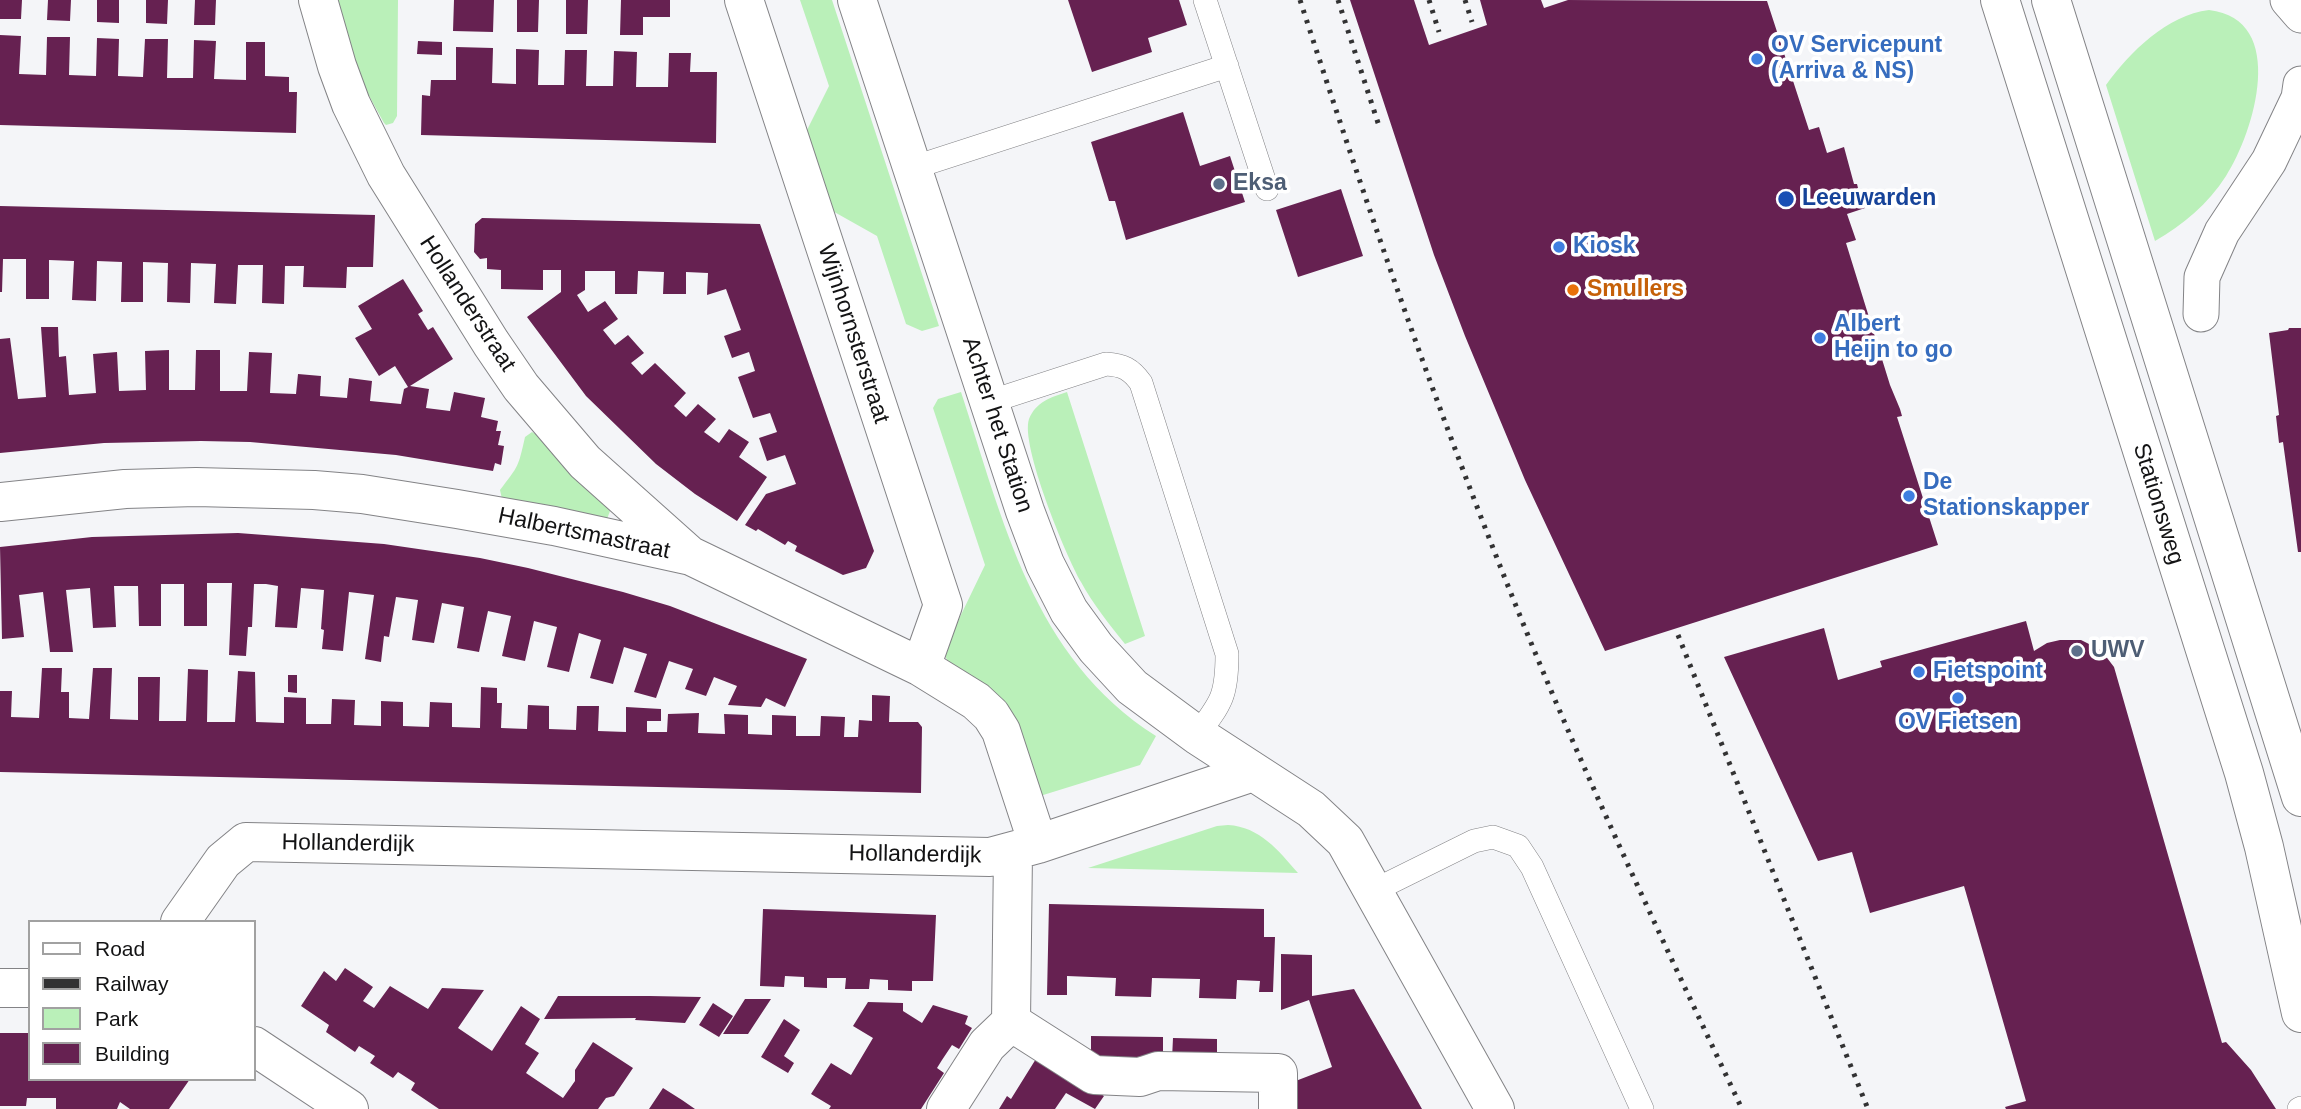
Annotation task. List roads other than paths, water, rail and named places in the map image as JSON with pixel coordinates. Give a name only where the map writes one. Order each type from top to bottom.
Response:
[{"type":"street","name":"Hollanderstraat","points":[[318,0],[351,104],[386,175],[491,343],[521,387],[576,452],[614,490],[691,556]]},
{"type":"street","name":"Wijnhornsterstraat","points":[[744,0],[943,605],[921,667]]},
{"type":"street","name":"Achter het Station","points":[[857,0],[1045,564],[1069,611],[1096,648],[1132,688],[1253,772]]},
{"type":"street","name":"Stationsweg","points":[[2000,0],[2244,773],[2264,847],[2301,1013]]},
{"type":"street","points":[[2051,0],[2301,797]]},
{"type":"street","points":[[2288,0],[2301,15]]},
{"type":"street","points":[[2201,314],[2202,276],[2222,232],[2269,161],[2299,98],[2301,84]]},
{"type":"street","name":"Halbertsmastraat","points":[[0,502],[125,489],[196,487],[326,491],[407,500],[470,511],[691,556],[921,667],[976,701],[1002,730],[1026,848],[1011,1022]]},
{"type":"street","points":[[1253,772],[1311,809],[1345,841],[1495,1109]]},
{"type":"street","name":"Hollanderdijk","points":[[181,920],[223,861],[246,842],[990,857],[1026,848],[1253,772]]},
{"type":"street","points":[[0,988],[28,988]]},
{"type":"street","points":[[946,1109],[987,1045],[1011,1022],[1094,1075],[1140,1093],[1158,1071],[1278,1073],[1279,1109]]},
{"type":"street","points":[[256,1047],[349,1109]]},
{"type":"lane","points":[[1205,0],[1267,189]]},
{"type":"lane","points":[[912,168],[1227,66]]},
{"type":"lane","points":[[989,401],[1105,365],[1121,365],[1133,371],[1141,383],[1227,654],[1227,683],[1217,708],[1197,735]]},
{"type":"lane","points":[[1373,891],[1475,841],[1493,838],[1518,846],[1532,867],[1642,1109]]},
{"type":"railway","points":[[1300,0],[1408,318],[1465,476],[1527,633],[1605,813],[1742,1109]]},
{"type":"railway","points":[[1338,0],[1379,126]]},
{"type":"railway","points":[[1429,0],[1439,32]]},
{"type":"railway","points":[[1465,0],[1472,22]]},
{"type":"railway","points":[[1678,635],[1868,1109]]},
{"type":"place","name":"OV Servicepunt (Arriva & NS)","points":[[1757,59]]},
{"type":"place","name":"Eksa","points":[[1219,184]]},
{"type":"place","name":"Leeuwarden","points":[[1786,199]]},
{"type":"place","name":"Kiosk","points":[[1559,247]]},
{"type":"place","name":"Smullers","points":[[1573,290]]},
{"type":"place","name":"Albert Heijn to go","points":[[1820,338]]},
{"type":"place","name":"De Stationskapper","points":[[1909,496]]},
{"type":"place","name":"UWV","points":[[2077,651]]},
{"type":"place","name":"Fietspoint","points":[[1919,672]]},
{"type":"place","name":"OV Fietsen","points":[[1958,698]]}]
